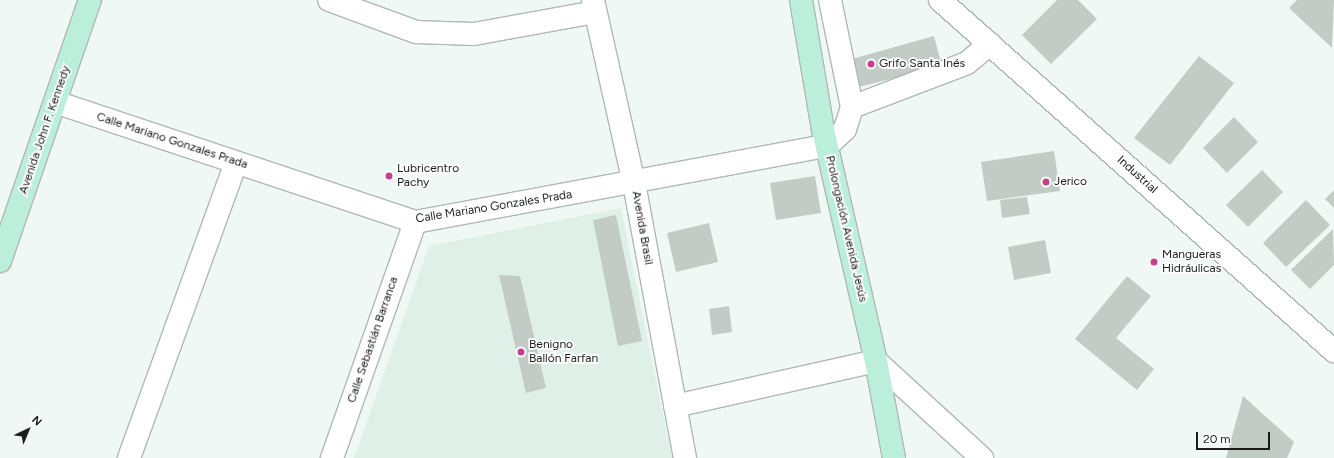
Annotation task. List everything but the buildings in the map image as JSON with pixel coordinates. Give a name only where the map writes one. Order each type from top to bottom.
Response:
[{"type":"main road","name":"Avenida John F. Kennedy","points":[[0,261],[90,0]]},
{"type":"main road","name":"Prolongación Avenida Jesús","points":[[801,0],[827,146],[876,361],[894,458]]},
{"type":"street","points":[[329,0],[416,32],[474,34],[594,6]]},
{"type":"street","points":[[827,146],[845,130],[852,107],[830,0]]},
{"type":"street","name":"Industrial","points":[[940,0],[1334,351]]},
{"type":"street","name":"Avenida Brasil","points":[[594,6],[634,183],[685,458]]},
{"type":"street","points":[[852,107],[967,63],[990,44]]},
{"type":"street","name":"Calle Mariano Gonzales Prada","points":[[55,102],[415,222],[634,183],[827,146]]},
{"type":"street","points":[[129,458],[236,162]]},
{"type":"street","name":"Calle Sebastián Barranca","points":[[332,458],[415,222]]},
{"type":"street","points":[[675,406],[876,361],[982,458]]},
{"type":"shaded area","name":"Benigno Ballón Farfan","points":[[621,208],[672,458],[354,458],[429,246]]},
{"type":"place","name":"Grifo Santa Inés","points":[[871,64]]},
{"type":"place","name":"Lubricentro Pachy","points":[[389,176]]},
{"type":"place","name":"Jerico","points":[[1046,182]]},
{"type":"place","name":"Mangueras Hidráulicas","points":[[1154,262]]},
{"type":"place","name":"Benigno Ballón Farfan","points":[[521,352]]}]
